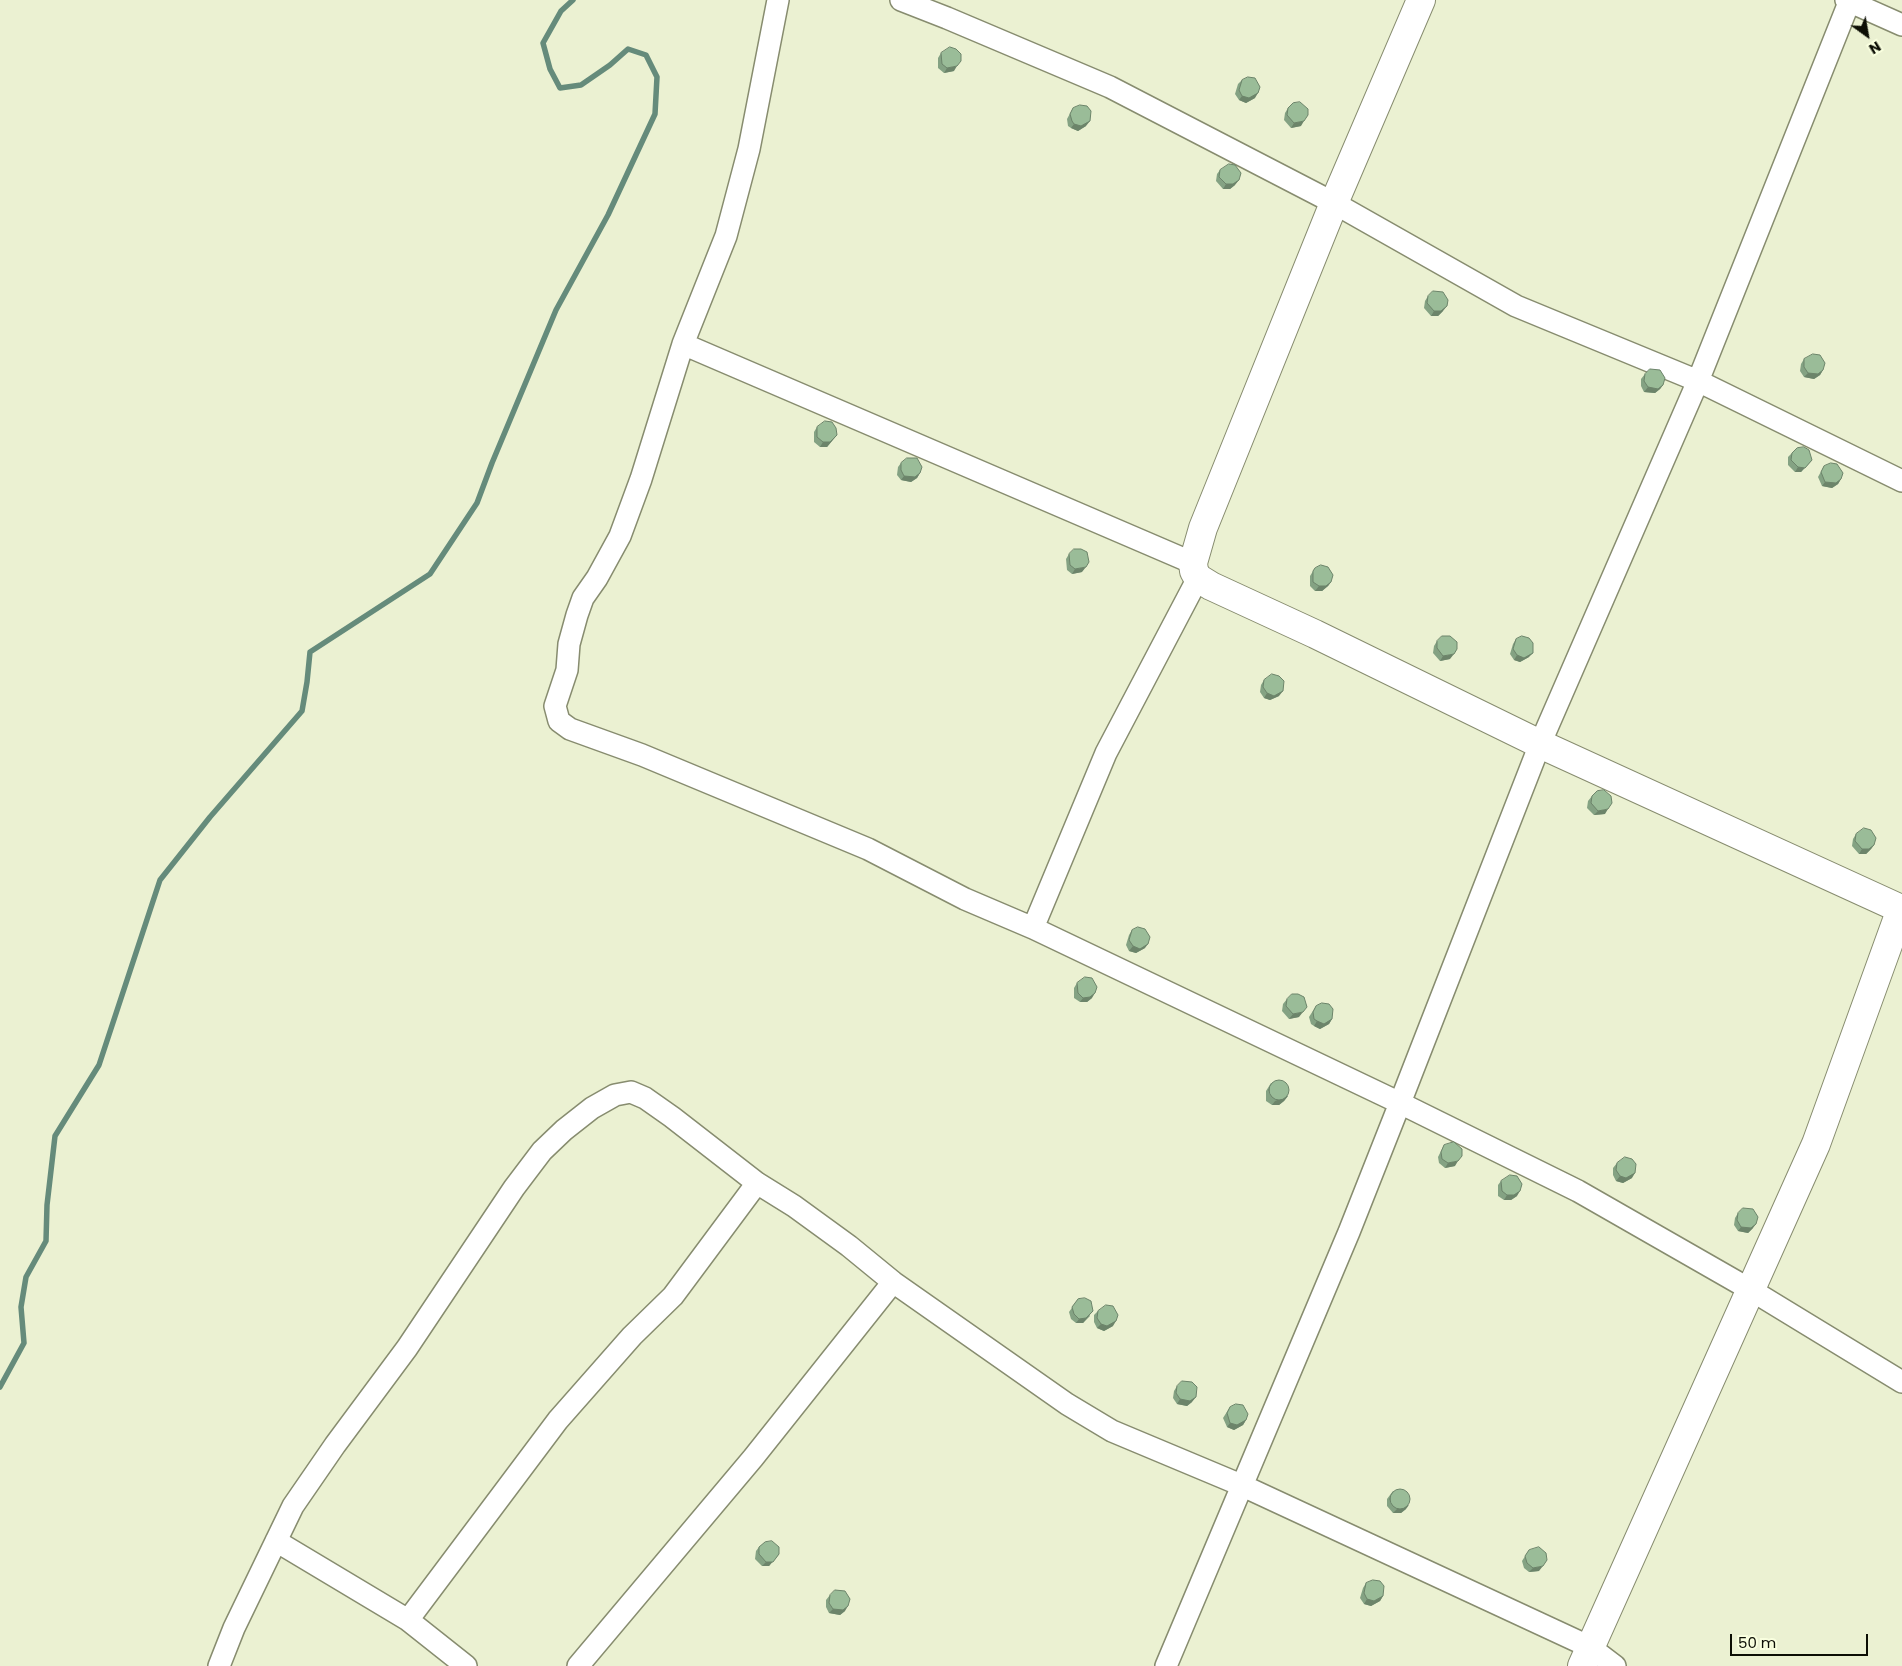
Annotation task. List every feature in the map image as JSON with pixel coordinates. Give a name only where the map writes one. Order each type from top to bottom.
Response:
[{"type":"street","points":[[778,0],[749,149],[726,236],[683,344],[641,479],[620,536],[597,578],[583,598],[577,615],[569,644],[567,670],[556,706],[559,721],[570,729],[642,755],[868,849],[965,899],[1033,928],[1400,1103],[1578,1191],[1751,1290],[1902,1382]]},
{"type":"street","points":[[901,0],[1110,87],[1334,203],[1516,306],[1698,380],[1902,481]]},
{"type":"street","points":[[1033,928],[1106,753],[1196,571],[1204,528],[1334,203],[1421,0]]},
{"type":"street","points":[[1166,1666],[1348,1232],[1540,744],[1698,380],[1848,1],[1902,25]]},
{"type":"street","points":[[683,344],[1196,571],[1222,592],[1315,634],[1540,744],[1902,909],[1816,1144],[1586,1656]]},
{"type":"street","points":[[219,1666],[234,1628],[293,1506],[335,1445],[407,1348],[514,1188],[542,1151],[564,1130],[592,1108],[615,1095],[631,1092],[645,1098],[687,1128],[757,1183],[794,1206],[841,1240],[893,1282],[1066,1404],[1112,1431],[1241,1485],[1586,1656],[1615,1666]]},
{"type":"street","points":[[408,1620],[558,1420],[632,1336],[673,1296],[757,1183]]},
{"type":"street","points":[[578,1666],[753,1458],[893,1282]]},
{"type":"street","points":[[276,1541],[408,1620],[466,1666]]},
{"type":"building","points":[[950,47],[956,49],[961,54],[961,61],[957,66],[947,68],[942,64],[941,53]]},
{"type":"building","points":[[1248,77],[1255,78],[1260,87],[1258,93],[1249,98],[1242,96],[1239,90],[1242,80]]},
{"type":"building","points":[[1300,102],[1308,109],[1308,115],[1304,121],[1294,123],[1287,115],[1288,108],[1293,103]]},
{"type":"building","points":[[1080,105],[1087,106],[1091,111],[1090,121],[1081,126],[1074,124],[1070,114],[1073,108]]},
{"type":"building","points":[[1229,164],[1235,165],[1241,173],[1239,180],[1233,184],[1226,184],[1219,177],[1220,170]]},
{"type":"building","points":[[1433,291],[1443,292],[1448,300],[1447,306],[1441,311],[1434,311],[1427,303],[1428,296]]},
{"type":"building","points":[[1813,354],[1820,355],[1825,363],[1823,370],[1818,374],[1808,373],[1804,367],[1804,359]]},
{"type":"building","points":[[1650,369],[1660,370],[1665,378],[1663,385],[1658,389],[1648,387],[1644,381],[1645,374]]},
{"type":"building","points":[[825,421],[832,422],[836,428],[837,435],[830,442],[823,442],[817,437],[817,427]]},
{"type":"building","points":[[1804,447],[1809,450],[1812,460],[1805,468],[1798,467],[1791,460],[1792,453],[1797,448]]},
{"type":"building","points":[[907,458],[917,458],[922,467],[920,473],[915,477],[904,476],[901,470],[901,463]]},
{"type":"building","points":[[1831,463],[1837,464],[1843,473],[1841,479],[1836,483],[1825,482],[1821,472],[1824,466]]},
{"type":"building","points":[[1074,549],[1081,549],[1087,552],[1089,562],[1086,567],[1075,569],[1070,565],[1069,554]]},
{"type":"building","points":[[1321,565],[1328,567],[1333,575],[1331,582],[1326,586],[1319,586],[1313,582],[1313,571]]},
{"type":"building","points":[[1442,636],[1450,636],[1457,642],[1457,649],[1454,654],[1443,656],[1437,648],[1437,641]]},
{"type":"building","points":[[1522,636],[1529,638],[1533,643],[1533,653],[1524,658],[1517,655],[1513,649],[1516,639]]},
{"type":"building","points":[[1272,674],[1279,676],[1284,681],[1283,691],[1274,696],[1267,693],[1263,687],[1264,680]]},
{"type":"building","points":[[1604,790],[1611,796],[1612,803],[1608,809],[1598,811],[1591,803],[1592,796],[1597,791]]},
{"type":"building","points":[[1864,828],[1871,830],[1876,838],[1874,845],[1869,849],[1862,849],[1855,841],[1856,834]]},
{"type":"building","points":[[1138,927],[1145,929],[1150,937],[1148,944],[1140,949],[1133,946],[1129,940],[1132,930]]},
{"type":"building","points":[[1085,977],[1092,978],[1097,987],[1095,993],[1090,997],[1083,998],[1078,993],[1077,983]]},
{"type":"building","points":[[1292,994],[1304,997],[1307,1007],[1303,1012],[1293,1014],[1286,1006],[1287,999]]},
{"type":"building","points":[[1322,1003],[1329,1004],[1333,1009],[1332,1019],[1324,1024],[1314,1019],[1313,1012],[1316,1006]]},
{"type":"building","points":[[1279,1080],[1286,1083],[1289,1090],[1286,1097],[1279,1100],[1272,1097],[1269,1090],[1272,1083]]},
{"type":"building","points":[[1454,1142],[1462,1149],[1462,1156],[1458,1161],[1448,1163],[1442,1159],[1441,1152],[1444,1145]]},
{"type":"building","points":[[1625,1157],[1632,1159],[1636,1164],[1635,1173],[1626,1178],[1620,1176],[1616,1170],[1617,1163]]},
{"type":"building","points":[[1510,1175],[1517,1176],[1522,1184],[1520,1191],[1514,1195],[1507,1195],[1502,1191],[1501,1181]]},
{"type":"building","points":[[1743,1208],[1753,1209],[1758,1217],[1756,1224],[1751,1228],[1741,1227],[1737,1220],[1738,1213]]},
{"type":"building","points":[[1085,1298],[1091,1301],[1093,1311],[1086,1318],[1079,1319],[1074,1314],[1072,1307],[1078,1299]]},
{"type":"building","points":[[1106,1305],[1113,1306],[1118,1315],[1116,1321],[1107,1326],[1101,1324],[1097,1318],[1098,1311]]},
{"type":"building","points":[[1182,1381],[1192,1382],[1197,1387],[1196,1397],[1190,1401],[1180,1399],[1176,1393],[1177,1386]]},
{"type":"building","points":[[1236,1404],[1243,1405],[1248,1414],[1246,1420],[1237,1425],[1230,1423],[1227,1413],[1230,1407]]},
{"type":"building","points":[[1400,1489],[1407,1492],[1410,1499],[1407,1506],[1400,1509],[1393,1506],[1390,1499],[1393,1492]]},
{"type":"building","points":[[772,1541],[779,1547],[779,1554],[773,1562],[766,1562],[759,1554],[759,1547],[765,1542]]},
{"type":"building","points":[[1539,1547],[1546,1553],[1547,1560],[1543,1566],[1533,1568],[1527,1563],[1525,1556],[1529,1550]]},
{"type":"building","points":[[1373,1580],[1380,1581],[1384,1586],[1383,1596],[1374,1601],[1367,1599],[1364,1593],[1366,1583]]},
{"type":"building","points":[[835,1590],[845,1591],[850,1599],[848,1606],[843,1610],[833,1609],[829,1603],[830,1595]]},
{"type":"waterway","points":[[0,1387],[24,1343],[21,1307],[26,1277],[46,1241],[47,1205],[55,1136],[99,1065],[160,880],[210,817],[302,711],[310,652],[430,574],[477,503],[556,310],[608,215],[655,114],[657,77],[646,55],[628,49],[610,65],[581,85],[560,88],[550,69],[543,43],[561,11],[573,0]]}]
